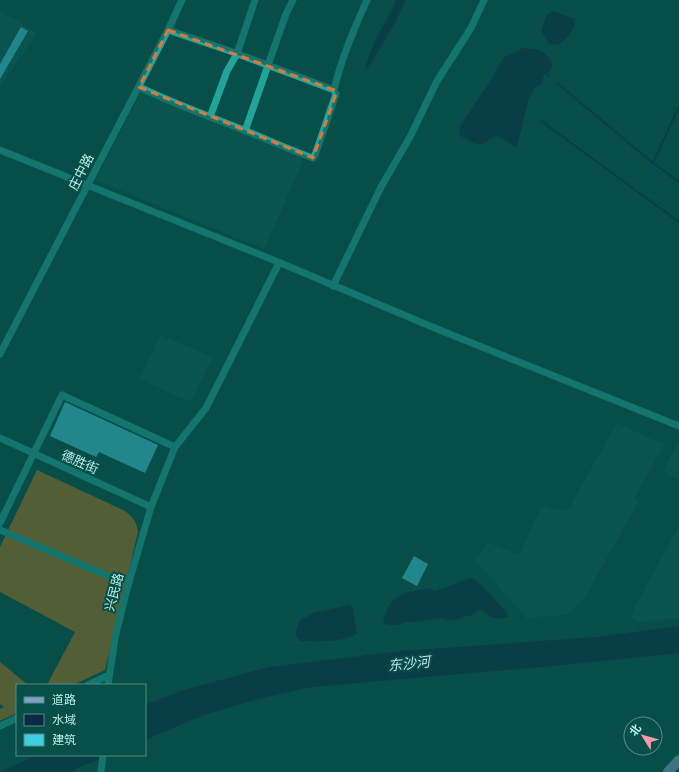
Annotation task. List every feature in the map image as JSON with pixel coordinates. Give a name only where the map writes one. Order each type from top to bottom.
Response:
[{"type":"main road","points":[[668,772],[679,760]]},
{"type":"street","name":"庄中路","points":[[0,354],[139,87],[182,0]]},
{"type":"street","points":[[210,117],[227,71],[237,54],[255,0]]},
{"type":"street","points":[[245,131],[286,14],[293,0]]},
{"type":"street","points":[[139,87],[313,158],[336,94],[334,90],[347,47],[367,0]]},
{"type":"street","points":[[333,286],[381,187],[410,137],[437,81],[471,28],[484,0]]},
{"type":"street","points":[[168,30],[334,90]]},
{"type":"street","points":[[0,150],[442,331],[679,426]]},
{"type":"street","name":"兴民路","points":[[108,684],[115,638],[130,580],[151,507],[175,447],[206,408],[279,263]]},
{"type":"street","points":[[0,523],[62,395],[175,447]]},
{"type":"street","name":"德胜街","points":[[0,438],[151,507]]},
{"type":"street","points":[[0,530],[113,578],[130,580]]},
{"type":"street","points":[[90,684],[109,675]]},
{"type":"street","points":[[0,726],[16,718]]},
{"type":"street","points":[[102,772],[103,756]]},
{"type":"highlighted area","points":[[168,30],[334,90],[336,94],[313,158],[139,87]]},
{"type":"shaded area","points":[[0,11],[37,33],[0,87]]},
{"type":"shaded area","points":[[141,91],[304,159],[264,249],[96,180]]},
{"type":"shaded area","points":[[160,335],[213,357],[190,402],[140,379]]},
{"type":"shaded area","points":[[617,423],[664,445],[634,499],[638,502],[584,599],[567,615],[526,618],[475,560],[489,543],[519,555],[542,506],[565,511],[572,503]]},
{"type":"shaded area","points":[[679,441],[679,480],[663,471]]},
{"type":"shaded area","points":[[37,470],[123,510],[134,520],[138,532],[105,670],[75,684],[48,684],[75,632],[0,592],[0,547]]},
{"type":"shaded area","points":[[679,526],[679,618],[639,622],[630,616]]},
{"type":"shaded area","points":[[0,662],[27,684],[16,684],[16,713],[0,721],[0,709],[4,707],[0,704]]},
{"type":"water","points":[[396,0],[406,0],[394,25],[370,65],[365,70],[374,43]]},
{"type":"water","points":[[553,11],[575,19],[572,31],[558,45],[549,44],[541,31],[546,16]]},
{"type":"water","points":[[523,48],[541,51],[547,56],[553,65],[550,71],[543,76],[543,83],[535,88],[529,98],[517,146],[514,147],[498,137],[493,137],[484,144],[476,144],[460,135],[459,128],[492,78],[503,58]]},
{"type":"water","points":[[471,578],[476,580],[506,611],[508,617],[494,618],[482,610],[477,611],[472,615],[450,621],[441,618],[387,625],[383,621],[390,604],[395,599],[406,593],[430,588],[434,591]]},
{"type":"water","points":[[349,605],[353,608],[357,633],[352,636],[330,641],[301,641],[295,635],[299,621],[313,613]]},
{"type":"water","name":"东沙河","points":[[679,626],[679,653],[564,665],[312,687],[262,698],[204,715],[146,740],[146,705],[183,690],[269,667],[401,651],[597,637]]},
{"type":"water","points":[[34,756],[107,756],[77,768],[72,772],[1,772]]},
{"type":"building","points":[[21,27],[28,31],[0,79],[0,64]]},
{"type":"building","points":[[65,402],[158,445],[145,473],[99,452],[96,457],[50,436]]},
{"type":"building","points":[[414,556],[428,564],[417,586],[402,578]]},
{"type":"waterway","points":[[557,83],[653,163],[679,182]]},
{"type":"waterway","points":[[653,163],[679,106]]},
{"type":"waterway","points":[[541,121],[679,222]]}]
